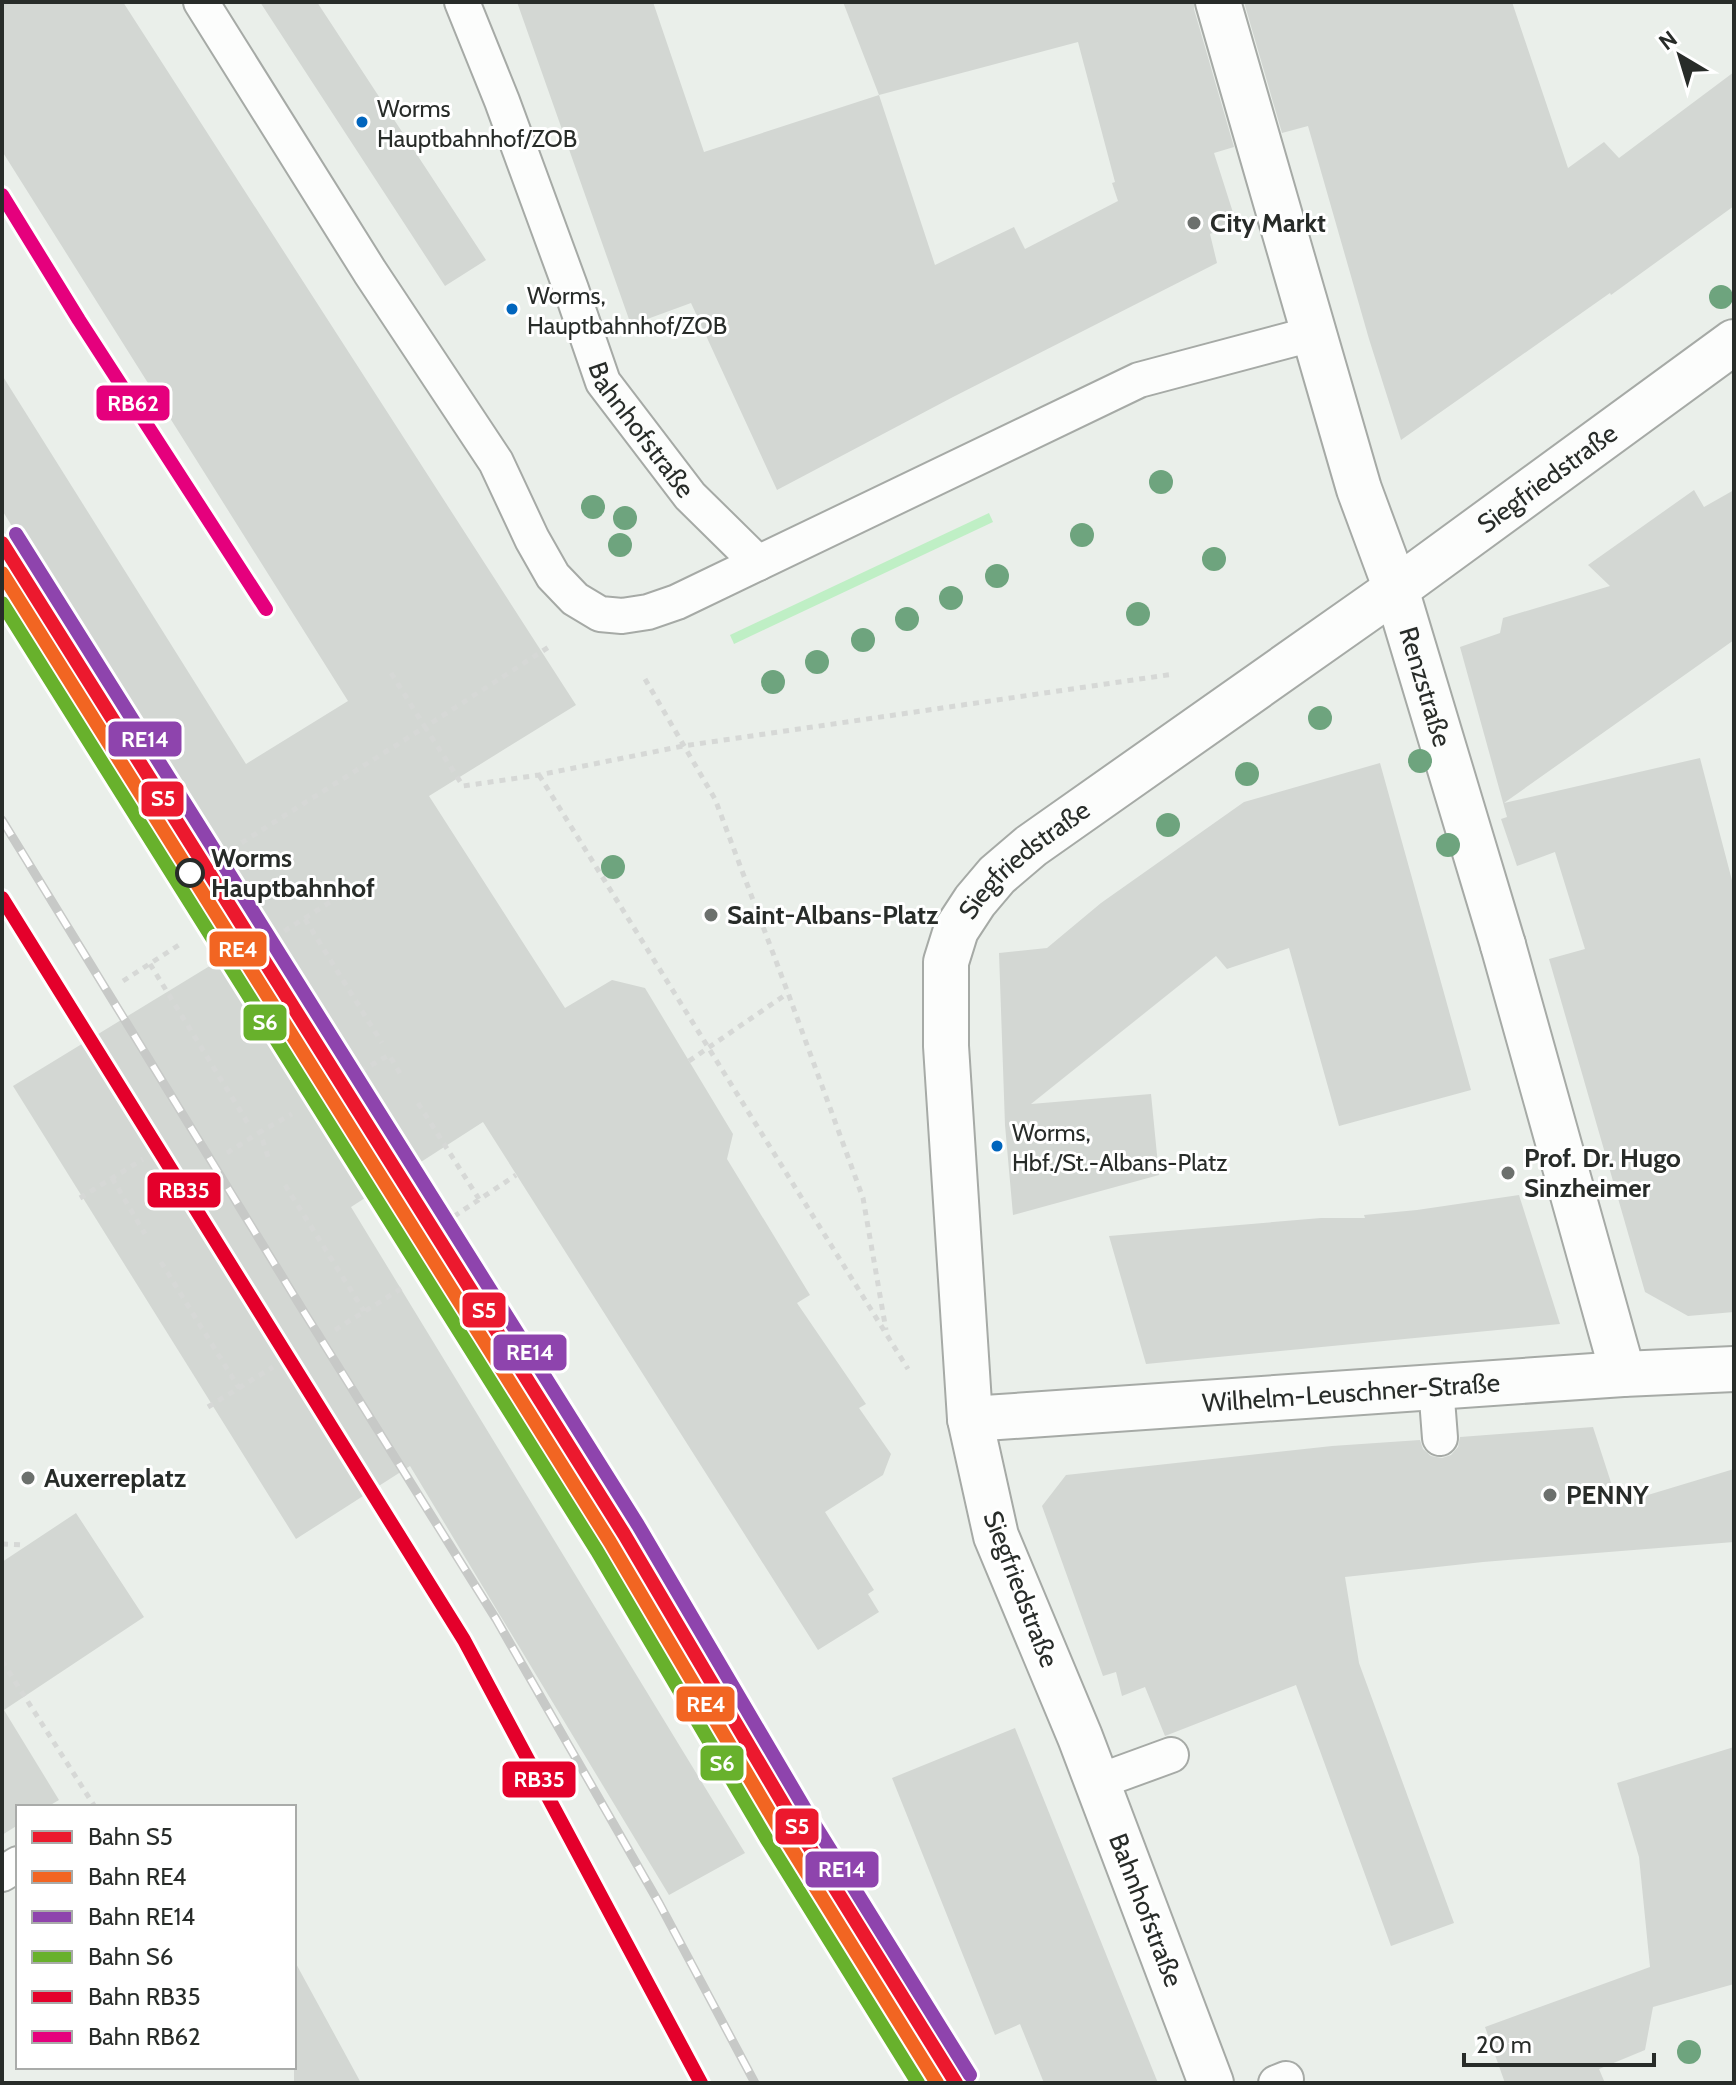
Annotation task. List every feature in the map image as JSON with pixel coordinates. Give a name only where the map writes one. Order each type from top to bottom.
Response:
[{"type":"street","name":"Renzstraße","points":[[1218,2],[1312,334],[1359,489],[1396,589],[1503,945],[1623,1374]]},
{"type":"street","name":"Siegfriedstraße","points":[[1080,1737],[996,1536],[970,1419],[946,1046],[946,962],[956,930],[997,875],[1031,846],[1396,589],[1734,342]]},
{"type":"street","name":"Wilhelm-Leuschner-Straße","points":[[970,1419],[1436,1386],[1734,1369]]},
{"type":"street","name":"Bahnhofstraße","points":[[1080,1737],[1211,2083]]},
{"type":"lane","points":[[201,2],[370,272],[496,462],[553,576],[575,599],[600,614],[622,616],[648,612],[677,602],[1139,380],[1312,334]]},
{"type":"lane","name":"Bahnhofstraße","points":[[462,2],[507,115],[603,382],[690,496],[758,563]]},
{"type":"lane","points":[[1436,1386],[1440,1438]]},
{"type":"lane","points":[[1097,1782],[1171,1755]]},
{"type":"path","points":[[211,862],[600,614]]},
{"type":"path","points":[[391,673],[463,786],[539,775],[683,746],[1229,666],[1252,690]]},
{"type":"path","points":[[539,775],[886,1333],[863,1198],[788,993],[715,799],[645,679]]},
{"type":"path","points":[[264,944],[338,897]]},
{"type":"path","points":[[305,919],[382,1043]]},
{"type":"path","points":[[123,981],[182,943]]},
{"type":"path","points":[[150,964],[249,1125]]},
{"type":"path","points":[[689,1061],[788,993]]},
{"type":"path","points":[[350,1077],[389,1055],[401,1075]]},
{"type":"path","points":[[418,1103],[479,1199]]},
{"type":"path","points":[[227,1153],[292,1114]]},
{"type":"path","points":[[260,1132],[268,1157]]},
{"type":"path","points":[[80,1198],[143,1159]]},
{"type":"path","points":[[444,1223],[516,1175]]},
{"type":"path","points":[[112,1178],[145,1234]]},
{"type":"path","points":[[285,1185],[364,1311]]},
{"type":"path","points":[[161,1262],[239,1388]]},
{"type":"path","points":[[335,1330],[402,1288]]},
{"type":"path","points":[[208,1407],[273,1367]]},
{"type":"path","points":[[2,1544],[26,1545]]},
{"type":"path","points":[[2,1661],[94,1805]]},
{"type":"green space","points":[[989,513],[993,522],[734,644],[730,635]]},
{"type":"building","points":[[2,2],[123,2],[576,705],[429,796],[565,1008],[612,980],[645,988],[733,1134],[727,1159],[810,1295],[797,1303],[866,1404],[859,1408],[891,1454],[883,1475],[825,1512],[874,1590],[868,1594],[879,1612],[818,1650],[483,1122],[351,1207],[745,1853],[669,1895],[410,1466],[296,1539],[13,1086],[262,934],[2,510],[2,375],[246,764],[348,701],[2,151]]},
{"type":"building","points":[[260,2],[317,2],[486,260],[445,286]]},
{"type":"building","points":[[517,2],[653,2],[704,152],[879,95],[843,2],[1194,2],[1234,147],[1214,153],[1236,222],[1210,234],[1217,263],[777,490],[691,303],[631,325]],"holes":[[[1078,42],[1118,201],[1025,249],[1014,227],[935,265],[879,95]]]},
{"type":"building","points":[[1244,2],[1512,2],[1568,168],[1604,142],[1619,158],[1734,72],[1734,206],[1401,440],[1308,126],[1282,133]]},
{"type":"building","points":[[1694,490],[1704,507],[1734,490],[1734,640],[1504,803],[1700,758],[1734,888],[1734,1312],[1688,1316],[1645,1292],[1549,959],[1585,949],[1555,852],[1517,866],[1501,819],[1507,817],[1460,647],[1500,633],[1503,618],[1610,586],[1588,565]]},
{"type":"building","points":[[1380,763],[1471,1090],[1339,1126],[1289,948],[1227,969],[1216,956],[1031,1104],[1151,1094],[1159,1175],[1013,1215],[1005,1125],[999,953],[1047,948],[1101,903],[1244,802]]},
{"type":"building","points":[[1519,1195],[1560,1324],[1146,1364],[1109,1236],[1321,1218],[1365,1218],[1364,1215]]},
{"type":"building","points":[[1593,1427],[1618,1504],[1734,1469],[1734,1542],[1483,1562],[1345,1577],[1359,1663],[1454,1923],[1391,1946],[1296,1685],[1165,1736],[1145,1687],[1122,1696],[1116,1672],[1103,1676],[1042,1506],[1066,1475],[1332,1446],[1420,1440],[1423,1449],[1431,1456],[1442,1458],[1451,1455],[1458,1447],[1460,1437]]},
{"type":"building","points":[[76,1513],[144,1617],[4,1710],[59,1800],[50,1805],[16,1805],[16,1826],[2,1835],[2,1562]]},
{"type":"building","points":[[1015,1728],[1158,2083],[1044,2083],[1020,2024],[995,2035],[892,1778]]},
{"type":"building","points":[[1734,1747],[1734,1984],[1653,2007],[1645,2050],[1599,2069],[1605,2083],[1505,2083],[1485,2027],[1650,1967],[1639,1857],[1617,1783]]},
{"type":"building","points":[[296,1964],[361,2083],[294,2083],[296,2069]]},
{"type":"railway","points":[[2,820],[496,1619],[659,1903],[755,2083]]},
{"type":"rail line","name":"RB62","points":[[2,195],[266,609]]},
{"type":"rail line","name":"RE14","points":[[16,534],[638,1525],[808,1814],[970,2075]]},
{"type":"rail line","name":"S5","points":[[2,543],[624,1534],[794,1822],[956,2083]]},
{"type":"rail line","name":"RE4","points":[[2,573],[610,1542],[780,1830],[937,2083]]},
{"type":"rail line","name":"S6","points":[[2,603],[597,1551],[766,1838],[918,2083]]},
{"type":"rail line","name":"RB35","points":[[2,898],[464,1640],[701,2083]]},
{"type":"place","name":"Worms Hauptbahnhof/ZOB","points":[[362,122]]},
{"type":"place","name":"City Markt","points":[[1194,223]]},
{"type":"place","name":"Worms, Hauptbahnhof/ZOB","points":[[512,309]]},
{"type":"place","name":"Worms Hauptbahnhof","points":[[190,873]]},
{"type":"place","name":"Saint-Albans-Platz","points":[[711,915]]},
{"type":"place","name":"Worms, Hbf./St.-Albans-Platz","points":[[997,1146]]},
{"type":"place","name":"Prof. Dr. Hugo Sinzheimer","points":[[1508,1173]]},
{"type":"place","name":"Auxerreplatz","points":[[28,1478]]},
{"type":"place","name":"PENNY","points":[[1550,1495]]}]
